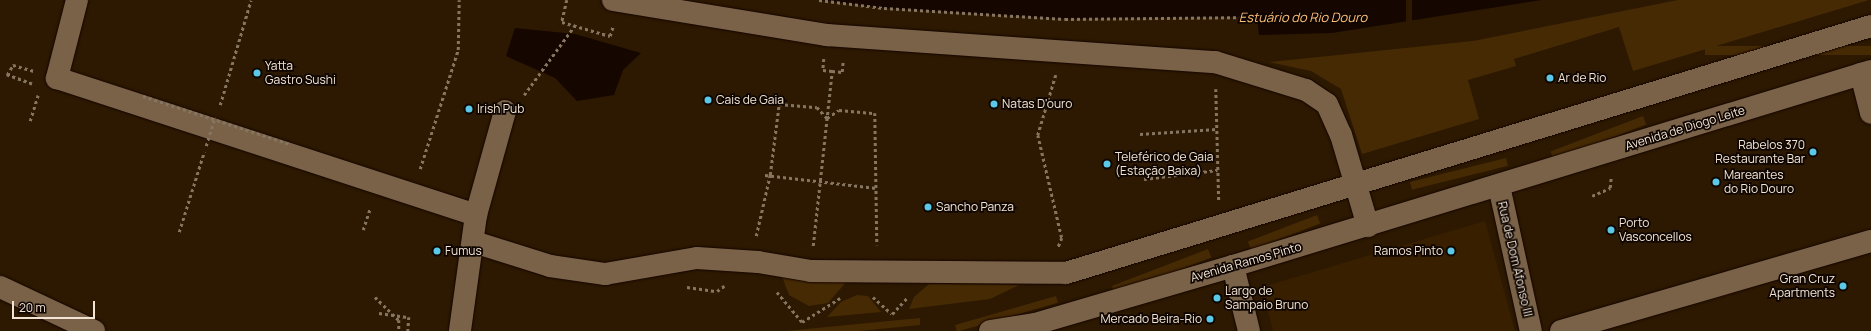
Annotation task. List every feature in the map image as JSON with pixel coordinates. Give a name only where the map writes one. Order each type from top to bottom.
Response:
[{"type":"street","points":[[77,0],[49,82],[213,127],[476,215]]},
{"type":"street","points":[[613,0],[828,35],[1215,62],[1306,90],[1327,104],[1356,183],[1368,226]]},
{"type":"street","points":[[474,242],[550,266],[605,274],[697,258],[758,262],[811,271],[1048,275],[1066,273],[1871,26]]},
{"type":"street","points":[[1866,73],[1871,112]]},
{"type":"street","name":"Avenida de Diogo Leite","points":[[1499,186],[1866,73]]},
{"type":"street","points":[[460,331],[474,242],[476,215],[505,111]]},
{"type":"street","name":"Avenida Ramos Pinto","points":[[990,331],[1035,324],[1499,186]]},
{"type":"street","name":"Rua de Dom Afonso III","points":[[1499,186],[1531,331]]},
{"type":"street","points":[[1561,331],[1871,241]]},
{"type":"street","points":[[1233,266],[1249,331]]},
{"type":"street","points":[[0,287],[71,326],[92,331]]},
{"type":"path","points":[[220,107],[251,0]]},
{"type":"path","points":[[412,194],[458,50],[459,0]]},
{"type":"path","points":[[567,0],[562,22],[610,36]]},
{"type":"path","points":[[819,0],[884,8],[1065,19],[1257,17]]},
{"type":"path","points":[[528,91],[574,30],[575,25]]},
{"type":"path","points":[[1215,62],[1217,170],[1220,225]]},
{"type":"path","points":[[30,121],[49,82],[13,65],[7,75],[36,85]]},
{"type":"path","points":[[811,271],[832,71],[823,70]]},
{"type":"path","points":[[1048,275],[1062,238],[1038,135],[1055,83]]},
{"type":"path","points":[[143,96],[213,127],[290,144]]},
{"type":"path","points":[[758,262],[754,246],[770,175],[779,104],[817,107],[827,118]]},
{"type":"path","points":[[827,118],[839,110],[875,113],[878,273]]},
{"type":"path","points":[[179,232],[213,127]]},
{"type":"path","points":[[1140,134],[1217,129]]},
{"type":"path","points":[[1144,179],[1217,170]]},
{"type":"path","points":[[765,175],[876,188]]},
{"type":"path","points":[[1592,196],[1610,188]]},
{"type":"path","points":[[363,230],[372,203]]},
{"type":"path","points":[[375,297],[399,320],[399,331]]},
{"type":"path","points":[[379,313],[409,317],[408,331]]},
{"type":"shaded area","points":[[1678,0],[1869,0],[1633,71],[1619,27],[1514,59],[1516,66],[1468,80],[1479,119],[1362,154],[1341,89],[1311,71],[1269,62],[1473,41]]},
{"type":"shaded area","points":[[1705,46],[1871,46],[1871,55],[1705,55]]},
{"type":"shaded area","points":[[1643,116],[1646,124],[1554,160],[1551,151]]},
{"type":"shaded area","points":[[1506,158],[1508,166],[1412,190],[1410,182]]},
{"type":"shaded area","points":[[1317,215],[1320,223],[1251,250],[1248,242]]},
{"type":"shaded area","points":[[1485,221],[1515,331],[1273,331],[1262,287]]},
{"type":"shaded area","points":[[1208,249],[1211,257],[1115,294],[1112,286]]},
{"type":"shaded area","points":[[781,274],[847,281],[828,303],[809,306],[789,295]]},
{"type":"shaded area","points":[[929,284],[1019,285],[990,299],[909,309],[914,297]]},
{"type":"shaded area","points":[[857,295],[868,296],[881,312],[827,317],[841,302]]},
{"type":"shaded area","points":[[1056,296],[1058,303],[959,331],[957,331],[955,325]]},
{"type":"shaded area","points":[[920,318],[920,325],[859,331],[786,331]]},
{"type":"water","name":"Estuário do Rio Douro","points":[[819,0],[1542,0],[1332,33],[1259,35],[1257,17],[1065,19],[884,8]]},
{"type":"water","points":[[515,28],[575,34],[641,53],[623,70],[614,95],[577,101],[555,78],[506,56]]},
{"type":"pier","points":[[1406,0],[1412,0],[1412,23],[1406,23]]},
{"type":"place","name":"Yatta Gastro Sushi","points":[[257,73]]},
{"type":"place","name":"Ar de Rio","points":[[1550,78]]},
{"type":"place","name":"Cais de Gaia","points":[[708,100]]},
{"type":"place","name":"Natas D'ouro","points":[[994,104]]},
{"type":"place","name":"Irish Pub","points":[[469,109]]},
{"type":"place","name":"Rabelos 370 Restaurante Bar","points":[[1813,152]]},
{"type":"place","name":"Teleférico de Gaia (Estação Baixa)","points":[[1107,164]]},
{"type":"place","name":"Mareantes do Rio Douro","points":[[1716,182]]},
{"type":"place","name":"Sancho Panza","points":[[928,207]]},
{"type":"place","name":"Porto Vasconcellos","points":[[1611,230]]},
{"type":"place","name":"Fumus","points":[[437,251]]},
{"type":"place","name":"Ramos Pinto","points":[[1451,251]]},
{"type":"place","name":"Gran Cruz Apartments","points":[[1843,286]]},
{"type":"place","name":"Largo de Sampaio Bruno","points":[[1217,298]]},
{"type":"place","name":"Mercado Beira-Rio","points":[[1210,319]]}]
